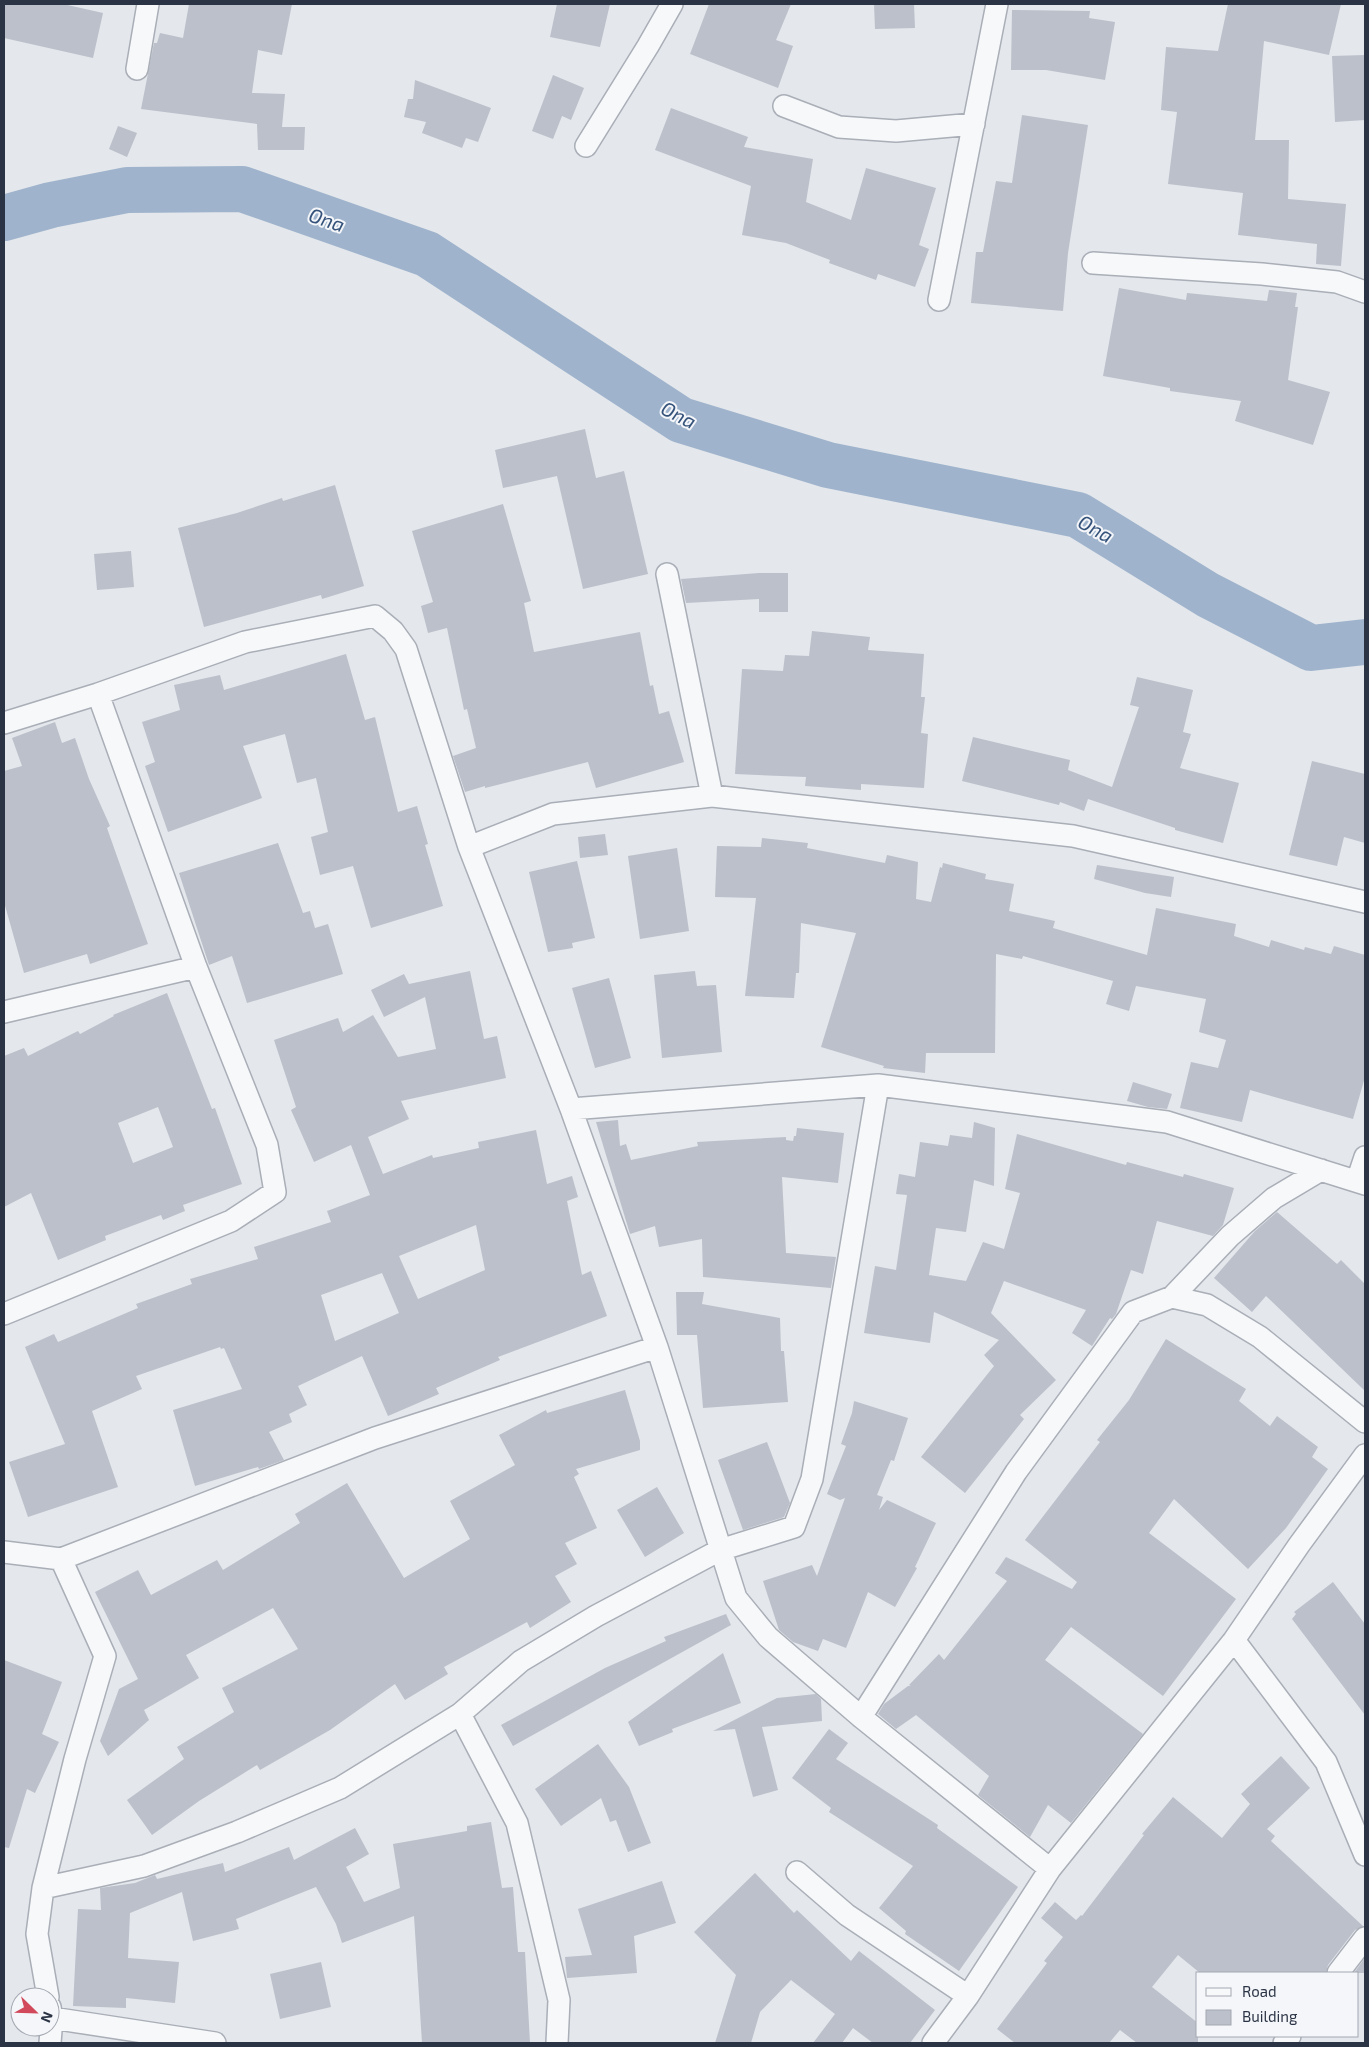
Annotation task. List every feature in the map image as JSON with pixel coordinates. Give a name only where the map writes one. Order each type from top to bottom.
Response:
[{"type":"street","points":[[137,69],[148,4]]},
{"type":"street","points":[[586,146],[672,4]]},
{"type":"street","points":[[939,300],[997,4]]},
{"type":"street","points":[[784,106],[839,127],[896,131],[974,124]]},
{"type":"street","points":[[1093,263],[1262,274],[1337,282],[1365,292]]},
{"type":"street","points":[[667,574],[712,796]]},
{"type":"street","points":[[4,723],[98,694],[245,642],[375,616],[393,631],[406,649],[469,847],[571,1109],[657,1347],[736,1598],[768,1637],[861,1717],[1050,1869]]},
{"type":"street","points":[[4,1314],[231,1221],[275,1192],[267,1144],[196,967],[98,694]]},
{"type":"street","points":[[469,847],[553,814],[712,796],[1073,836],[1365,902]]},
{"type":"street","points":[[4,1012],[196,967]]},
{"type":"street","points":[[571,1109],[878,1085],[1167,1122],[1361,1183],[1365,1158]]},
{"type":"street","points":[[43,1888],[144,1866],[237,1832],[340,1788],[460,1714],[521,1660],[596,1616],[720,1550],[794,1527],[812,1480],[878,1085]]},
{"type":"street","points":[[861,1717],[1016,1472],[1133,1312],[1172,1297],[1230,1236],[1274,1198],[1320,1170]]},
{"type":"street","points":[[1172,1297],[1207,1305],[1260,1337],[1365,1422]]},
{"type":"street","points":[[4,1552],[61,1559],[375,1438],[657,1347]]},
{"type":"street","points":[[933,2043],[968,1996],[1050,1869],[1234,1640],[1299,1545],[1365,1455]]},
{"type":"street","points":[[46,1987],[37,1934],[43,1888],[75,1759],[105,1656],[61,1559]]},
{"type":"street","points":[[1234,1640],[1326,1762],[1365,1855]]},
{"type":"street","points":[[460,1714],[517,1823],[559,2000],[557,2043]]},
{"type":"street","points":[[797,1872],[847,1915],[968,1996]]},
{"type":"street","points":[[1339,1972],[1365,1938]]},
{"type":"street","points":[[60,2015],[215,2043]]},
{"type":"building","points":[[4,4],[63,4],[103,13],[93,58],[4,38]]},
{"type":"building","points":[[189,4],[292,4],[282,55],[258,50],[252,93],[285,94],[282,127],[305,127],[304,150],[258,150],[257,124],[141,109],[154,43],[157,43],[160,33],[183,38]]},
{"type":"building","points":[[557,4],[610,4],[600,47],[550,37]]},
{"type":"building","points":[[709,4],[791,4],[776,40],[793,46],[778,88],[690,54]]},
{"type":"building","points":[[874,4],[914,4],[915,28],[875,29]]},
{"type":"building","points":[[1228,4],[1341,4],[1329,55],[1264,41],[1255,140],[1289,140],[1288,199],[1346,204],[1341,266],[1316,264],[1317,244],[1238,235],[1243,193],[1168,184],[1177,112],[1161,110],[1166,47],[1218,51]]},
{"type":"building","points":[[1012,10],[1090,11],[1089,18],[1115,22],[1105,80],[1046,70],[1011,70]]},
{"type":"building","points":[[1365,55],[1365,120],[1335,122],[1332,56]]},
{"type":"building","points":[[553,75],[584,88],[571,120],[562,116],[553,139],[532,131]]},
{"type":"building","points":[[415,80],[491,108],[478,142],[466,138],[462,148],[422,133],[426,122],[404,117],[408,99],[413,99]]},
{"type":"building","points":[[671,108],[748,137],[744,147],[813,159],[806,202],[851,220],[866,168],[936,188],[919,245],[929,249],[915,287],[878,274],[876,280],[829,263],[830,260],[786,243],[742,235],[751,186],[655,150]]},
{"type":"building","points":[[1022,115],[1088,125],[1068,253],[1063,311],[971,303],[976,252],[983,252],[996,181],[1012,183]]},
{"type":"building","points":[[118,126],[137,133],[127,157],[109,149]]},
{"type":"building","points":[[1119,288],[1186,300],[1187,293],[1267,301],[1269,290],[1297,293],[1295,307],[1298,307],[1288,380],[1330,392],[1313,445],[1235,421],[1241,401],[1170,391],[1170,388],[1103,376]]},
{"type":"building","points":[[585,429],[596,478],[624,471],[648,574],[583,589],[557,476],[503,488],[495,450]]},
{"type":"building","points":[[335,485],[364,586],[322,599],[321,595],[204,627],[178,528],[237,513],[282,498],[283,501]]},
{"type":"building","points":[[503,504],[531,601],[524,603],[534,652],[640,632],[650,686],[653,685],[659,714],[669,711],[684,762],[596,788],[588,762],[465,792],[453,756],[476,748],[467,709],[464,710],[447,628],[428,633],[421,606],[433,602],[412,531]]},
{"type":"building","points":[[131,551],[134,587],[97,590],[94,554]]},
{"type":"building","points":[[759,573],[788,573],[788,612],[759,612],[759,599],[686,603],[681,579]]},
{"type":"building","points":[[812,631],[870,637],[868,650],[924,654],[921,697],[925,697],[921,733],[928,734],[924,788],[861,784],[861,790],[805,786],[806,777],[735,774],[742,669],[783,671],[785,655],[809,656]]},
{"type":"building","points":[[346,654],[365,720],[375,717],[398,812],[417,806],[428,844],[425,845],[443,906],[371,928],[353,866],[320,875],[311,837],[328,832],[316,778],[297,783],[285,734],[243,746],[262,798],[168,832],[145,766],[155,762],[142,722],[180,710],[174,685],[220,675],[224,690]]},
{"type":"building","points":[[1137,677],[1193,690],[1183,732],[1191,734],[1180,768],[1239,783],[1223,843],[1175,830],[1175,828],[1088,799],[1084,811],[1060,802],[1059,805],[962,781],[973,737],[1070,760],[1068,770],[1112,787],[1139,707],[1130,705]]},
{"type":"building","points":[[55,722],[62,743],[75,738],[89,779],[110,826],[107,828],[148,944],[90,964],[87,954],[24,973],[4,902],[4,771],[22,766],[12,738]]},
{"type":"building","points":[[1312,761],[1365,774],[1365,843],[1344,837],[1337,866],[1289,855]]},
{"type":"building","points":[[605,834],[608,855],[580,858],[578,837]]},
{"type":"building","points":[[762,838],[808,843],[807,848],[885,863],[887,855],[918,862],[916,899],[931,902],[940,867],[942,868],[943,863],[986,874],[985,879],[1014,884],[1009,911],[1055,921],[1053,928],[1147,955],[1156,908],[1236,924],[1234,936],[1269,947],[1271,940],[1304,950],[1305,947],[1331,954],[1334,946],[1365,955],[1365,1077],[1353,1119],[1250,1090],[1242,1122],[1180,1108],[1191,1062],[1218,1068],[1226,1040],[1199,1032],[1206,999],[1136,986],[1129,1011],[1106,1004],[1113,981],[1023,956],[1022,959],[996,954],[995,1053],[926,1053],[925,1073],[883,1068],[884,1066],[821,1047],[856,933],[801,923],[799,973],[796,973],[794,998],[745,996],[756,898],[715,897],[717,846],[761,847]]},
{"type":"building","points":[[278,843],[303,913],[310,911],[315,928],[328,924],[343,974],[247,1003],[232,956],[209,965],[179,873]]},
{"type":"building","points":[[677,848],[689,931],[640,939],[628,856]]},
{"type":"building","points":[[577,861],[595,938],[572,943],[573,948],[548,952],[529,872]]},
{"type":"building","points":[[1097,865],[1174,877],[1171,897],[1145,893],[1094,879]]},
{"type":"building","points":[[470,971],[484,1039],[497,1036],[506,1078],[401,1101],[409,1119],[368,1137],[383,1174],[432,1155],[433,1158],[479,1148],[478,1142],[536,1130],[547,1184],[572,1176],[578,1197],[567,1201],[582,1275],[591,1271],[607,1316],[498,1357],[500,1360],[436,1388],[439,1394],[388,1416],[362,1356],[298,1386],[307,1405],[289,1414],[292,1422],[269,1432],[284,1460],[259,1469],[258,1467],[195,1486],[173,1410],[242,1389],[224,1348],[221,1349],[220,1347],[136,1376],[142,1389],[92,1411],[118,1487],[28,1517],[9,1462],[65,1444],[25,1347],[54,1334],[58,1342],[138,1308],[136,1304],[192,1284],[190,1279],[258,1259],[254,1247],[331,1222],[327,1211],[370,1195],[351,1145],[314,1162],[291,1110],[296,1107],[274,1040],[338,1018],[343,1032],[373,1015],[398,1057],[436,1049],[425,997],[384,1017],[371,990],[404,974],[409,984]],"holes":[[[476,1225],[485,1270],[418,1299],[399,1256]],[[382,1273],[399,1313],[335,1341],[321,1295]]]},
{"type":"building","points":[[695,971],[697,986],[716,985],[722,1052],[662,1058],[654,975]]},
{"type":"building","points":[[609,978],[631,1058],[595,1068],[572,988]]},
{"type":"building","points":[[167,993],[212,1109],[215,1108],[242,1184],[183,1205],[185,1211],[163,1220],[161,1215],[105,1236],[106,1240],[58,1260],[31,1193],[4,1207],[4,1056],[24,1048],[28,1056],[78,1031],[80,1034],[113,1015]],"holes":[[[158,1107],[173,1147],[133,1163],[118,1123]]]},
{"type":"building","points":[[1133,1082],[1172,1094],[1167,1109],[1148,1107],[1127,1101]]},
{"type":"building","points":[[618,1120],[620,1146],[626,1144],[631,1160],[698,1146],[697,1142],[786,1137],[786,1140],[793,1141],[797,1128],[844,1133],[838,1183],[782,1177],[786,1253],[836,1257],[831,1288],[703,1277],[702,1239],[659,1247],[655,1226],[630,1234],[596,1122]]},
{"type":"building","points":[[974,1122],[995,1128],[994,1186],[974,1180],[966,1232],[936,1228],[929,1275],[966,1281],[983,1242],[1004,1249],[1020,1193],[1005,1189],[1017,1134],[1126,1165],[1127,1162],[1183,1177],[1184,1174],[1234,1188],[1223,1225],[1213,1236],[1157,1221],[1143,1274],[1131,1270],[1116,1314],[1112,1319],[1110,1318],[1092,1346],[1072,1333],[1086,1310],[1004,1281],[991,1313],[1056,1380],[1020,1415],[1024,1419],[965,1493],[921,1457],[994,1366],[984,1355],[999,1340],[934,1312],[930,1343],[864,1333],[875,1266],[896,1270],[907,1195],[896,1194],[899,1174],[915,1177],[920,1142],[948,1146],[950,1135],[972,1138]]},
{"type":"building","points":[[1277,1212],[1337,1264],[1341,1260],[1365,1284],[1365,1391],[1266,1296],[1252,1312],[1214,1278],[1255,1231]]},
{"type":"building","points":[[676,1292],[704,1292],[702,1304],[780,1318],[781,1351],[784,1351],[788,1402],[703,1408],[697,1335],[677,1335]]},
{"type":"building","points":[[1166,1339],[1246,1389],[1239,1401],[1270,1426],[1277,1416],[1318,1447],[1312,1457],[1328,1469],[1286,1528],[1248,1569],[1174,1499],[1149,1533],[1236,1599],[1163,1696],[1071,1627],[1045,1660],[1143,1734],[1071,1823],[1048,1805],[1030,1837],[978,1795],[989,1776],[916,1715],[896,1729],[878,1714],[884,1704],[908,1686],[911,1686],[909,1685],[939,1654],[944,1660],[1007,1581],[995,1573],[1006,1557],[1072,1589],[1077,1582],[1025,1540],[1100,1442],[1097,1440],[1129,1400]]},
{"type":"building","points":[[625,1390],[640,1441],[640,1450],[576,1469],[579,1474],[574,1477],[597,1528],[565,1543],[577,1564],[555,1576],[571,1602],[530,1628],[527,1622],[444,1667],[448,1674],[405,1700],[395,1684],[330,1730],[260,1770],[257,1765],[199,1801],[152,1835],[127,1800],[184,1759],[177,1747],[234,1712],[222,1688],[298,1649],[273,1608],[186,1655],[199,1678],[144,1710],[149,1720],[108,1756],[100,1741],[119,1689],[138,1679],[95,1592],[138,1570],[151,1595],[217,1560],[223,1570],[300,1523],[295,1514],[347,1483],[404,1578],[470,1539],[450,1501],[515,1465],[499,1435],[546,1410],[547,1413]]},
{"type":"building","points":[[854,1401],[908,1418],[894,1461],[891,1460],[877,1495],[883,1497],[879,1510],[887,1500],[936,1523],[915,1567],[917,1568],[895,1607],[868,1592],[846,1648],[823,1639],[818,1651],[793,1642],[779,1630],[763,1581],[812,1565],[817,1576],[845,1498],[840,1500],[827,1494],[846,1446],[841,1444],[852,1413]]},
{"type":"building","points":[[767,1442],[790,1503],[784,1517],[743,1530],[718,1460]]},
{"type":"building","points":[[657,1487],[684,1533],[645,1557],[617,1510]]},
{"type":"building","points":[[1333,1582],[1365,1624],[1365,1715],[1292,1619],[1296,1614],[1294,1612]]},
{"type":"building","points":[[726,1614],[731,1625],[513,1746],[501,1725],[605,1668],[666,1641],[664,1637]]},
{"type":"building","points":[[723,1653],[741,1703],[672,1729],[673,1732],[639,1746],[628,1722]]},
{"type":"building","points":[[4,1660],[62,1682],[42,1734],[59,1742],[35,1793],[27,1789],[9,1848],[4,1847]]},
{"type":"building","points":[[816,1694],[821,1699],[822,1721],[762,1727],[778,1790],[753,1797],[735,1729],[713,1731],[777,1698]]},
{"type":"building","points":[[829,1729],[848,1743],[836,1759],[938,1825],[937,1828],[1018,1887],[959,1971],[905,1934],[906,1931],[879,1908],[913,1866],[829,1812],[831,1808],[792,1778]]},
{"type":"building","points":[[598,1744],[629,1787],[651,1843],[628,1852],[616,1820],[610,1822],[601,1798],[561,1826],[535,1789]]},
{"type":"building","points":[[1281,1756],[1310,1788],[1267,1829],[1275,1836],[1271,1841],[1363,1926],[1355,1930],[1328,1965],[1326,1972],[1199,1972],[1178,1955],[1152,1987],[1196,2021],[1198,2043],[1137,2043],[1120,2030],[1109,2043],[1015,2043],[997,2029],[1047,1963],[1044,1961],[1063,1937],[1041,1918],[1055,1902],[1076,1920],[1082,1916],[1144,1835],[1142,1834],[1173,1797],[1222,1838],[1250,1804],[1241,1794]]},
{"type":"building","points":[[491,1822],[502,1888],[513,1887],[518,1952],[525,1952],[530,2043],[422,2043],[414,1916],[342,1943],[336,1924],[316,1887],[236,1919],[239,1929],[193,1941],[182,1892],[130,1913],[128,1958],[179,1962],[175,2003],[126,1998],[126,2008],[73,2006],[78,1909],[101,1910],[100,1888],[135,1883],[155,1875],[157,1879],[223,1863],[225,1872],[289,1847],[294,1860],[355,1828],[369,1854],[346,1867],[364,1902],[400,1888],[393,1844],[467,1831],[467,1826]]},
{"type":"building","points":[[755,1873],[794,1913],[797,1910],[851,1961],[859,1951],[935,2010],[910,2043],[873,2043],[853,2028],[842,2043],[813,2043],[835,2014],[791,1980],[760,2012],[751,2043],[715,2043],[736,1975],[694,1932]]},
{"type":"building","points":[[662,1881],[676,1923],[634,1936],[637,1973],[567,1978],[565,1957],[592,1955],[578,1909]]},
{"type":"building","points":[[1365,1958],[1365,1973],[1355,1972]]},
{"type":"building","points":[[321,1962],[331,2007],[280,2019],[270,1974]]},
{"type":"waterway","name":"Ona","points":[[4,218],[51,205],[127,190],[242,189],[427,254],[681,420],[828,465],[1078,515],[1208,595],[1311,648],[1365,642]]}]
